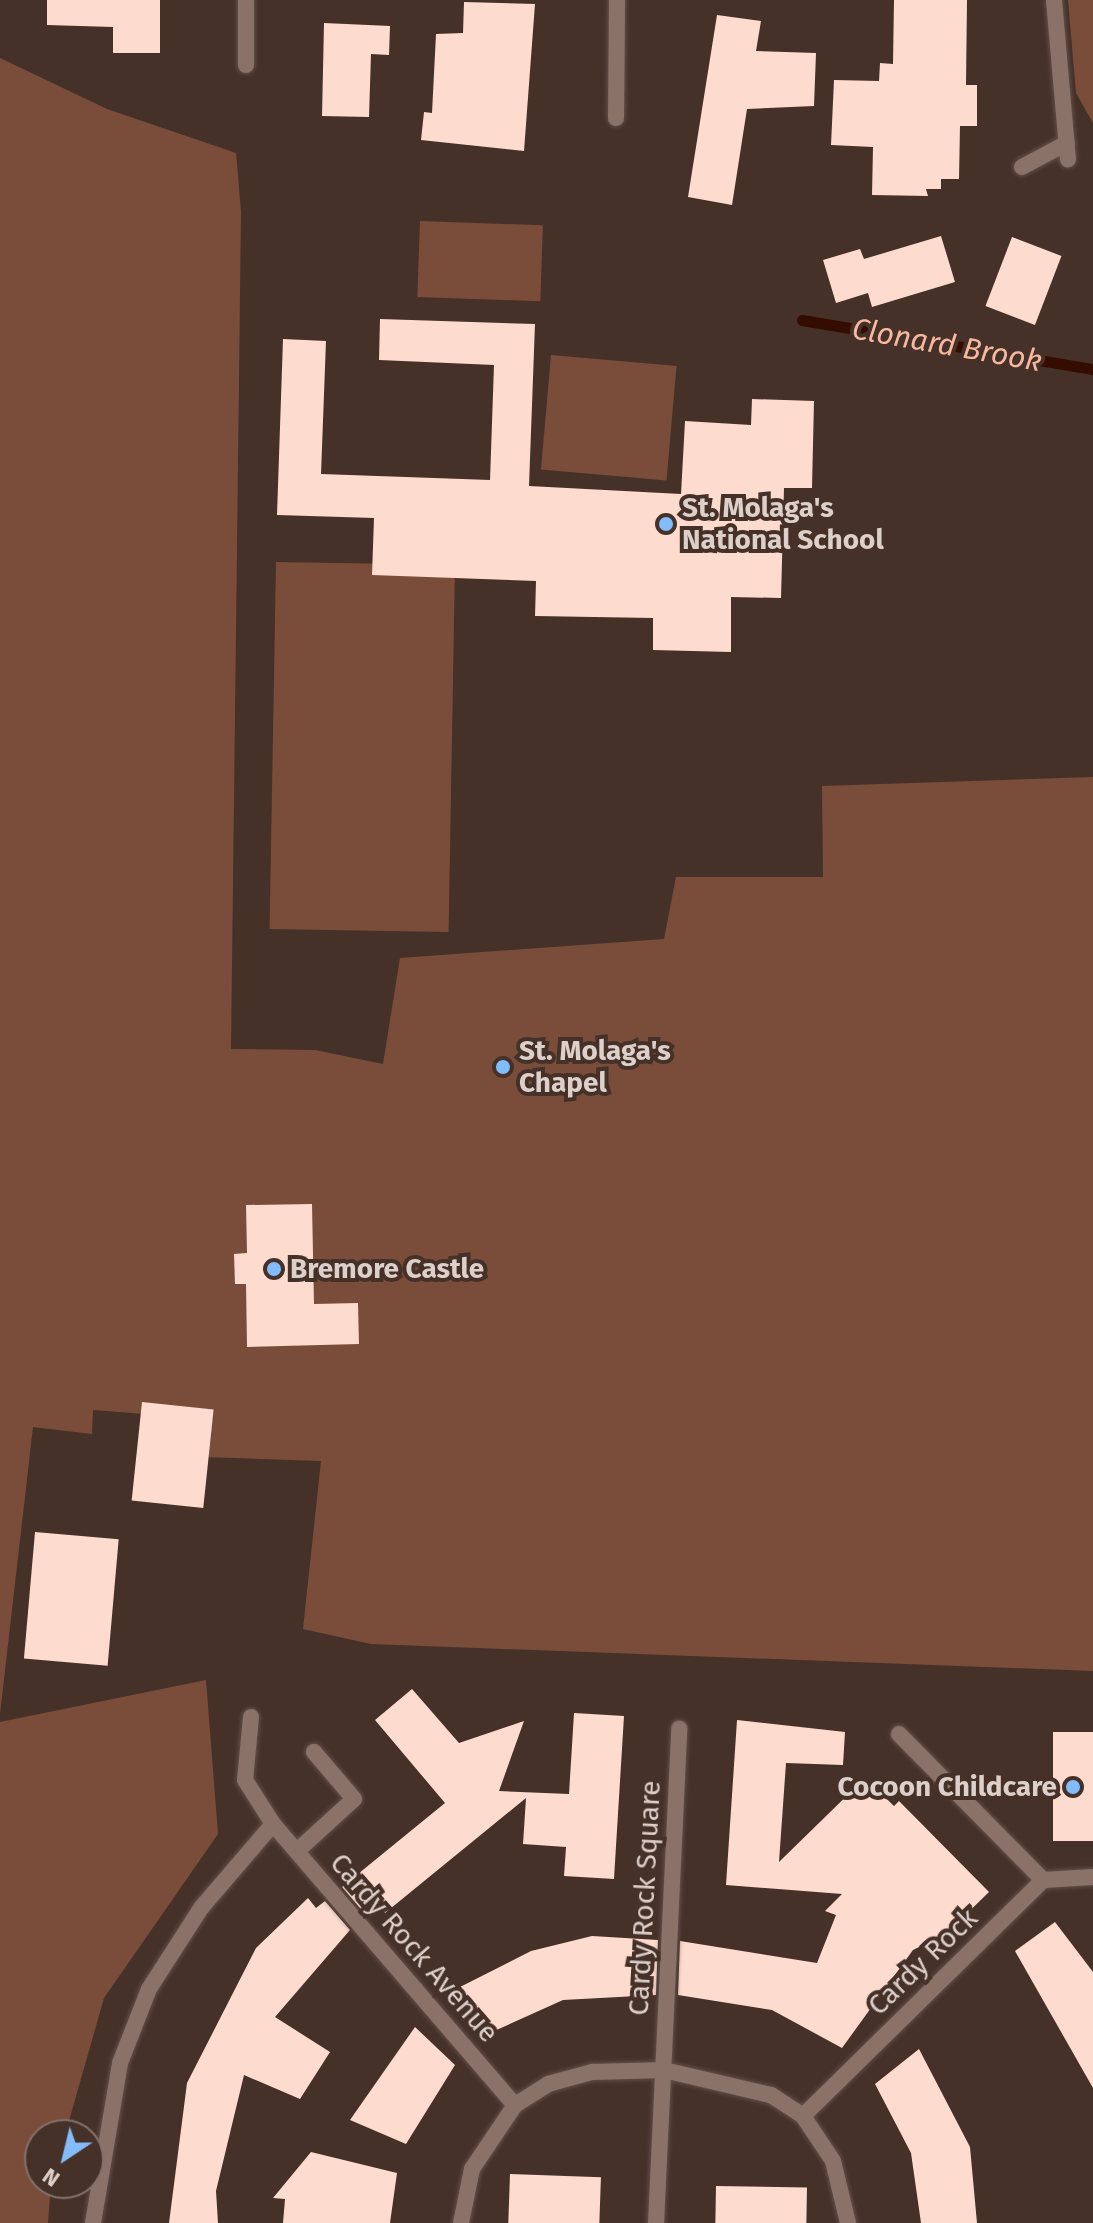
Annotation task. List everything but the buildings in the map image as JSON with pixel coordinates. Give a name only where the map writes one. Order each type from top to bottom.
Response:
[{"type":"street","points":[[246,0],[246,65]]},
{"type":"street","points":[[616,118],[617,0]]},
{"type":"street","points":[[1022,167],[1068,151],[1054,0]]},
{"type":"street","name":"Cardy Rock Avenue","points":[[251,1717],[245,1780],[273,1824],[515,2105]]},
{"type":"street","name":"Cardy Rock Square","points":[[656,2223],[679,1729]]},
{"type":"street","points":[[899,1734],[1043,1880],[1092,1879]]},
{"type":"street","points":[[297,1851],[354,1799],[314,1752]]},
{"type":"street","points":[[93,2223],[120,2063],[149,1989],[201,1908],[273,1824]]},
{"type":"street","name":"Cardy Rock","points":[[803,2116],[1043,1880]]},
{"type":"street","points":[[461,2223],[472,2169],[515,2105],[548,2084],[592,2072],[664,2070],[771,2095],[803,2116],[833,2161],[848,2223]]},
{"type":"shaded area","points":[[1068,0],[1093,0],[1093,123],[1076,93]]},
{"type":"shaded area","points":[[0,58],[107,109],[236,153],[241,211],[231,1049],[315,1050],[383,1064],[400,958],[664,939],[676,877],[823,877],[822,786],[1093,777],[1093,1671],[371,1644],[303,1629],[321,1461],[205,1457],[209,1419],[93,1410],[92,1434],[33,1427],[0,1714]]},
{"type":"shaded area","points":[[420,221],[543,225],[540,301],[417,297]]},
{"type":"shaded area","points":[[551,355],[677,366],[666,481],[541,470]]},
{"type":"shaded area","points":[[276,562],[455,565],[449,932],[270,929]]},
{"type":"shaded area","points":[[206,1680],[218,1834],[104,1998],[70,2119],[24,2119],[24,2199],[50,2199],[48,2223],[0,2223],[0,1722]]},
{"type":"waterway","name":"Clonard Brook","points":[[802,320],[1093,369]]},
{"type":"place","name":"St. Molaga's National School","points":[[666,524]]},
{"type":"place","name":"St. Molaga's Chapel","points":[[503,1067]]},
{"type":"place","name":"Bremore Castle","points":[[274,1269]]},
{"type":"place","name":"Cocoon Childcare","points":[[1073,1787]]}]
